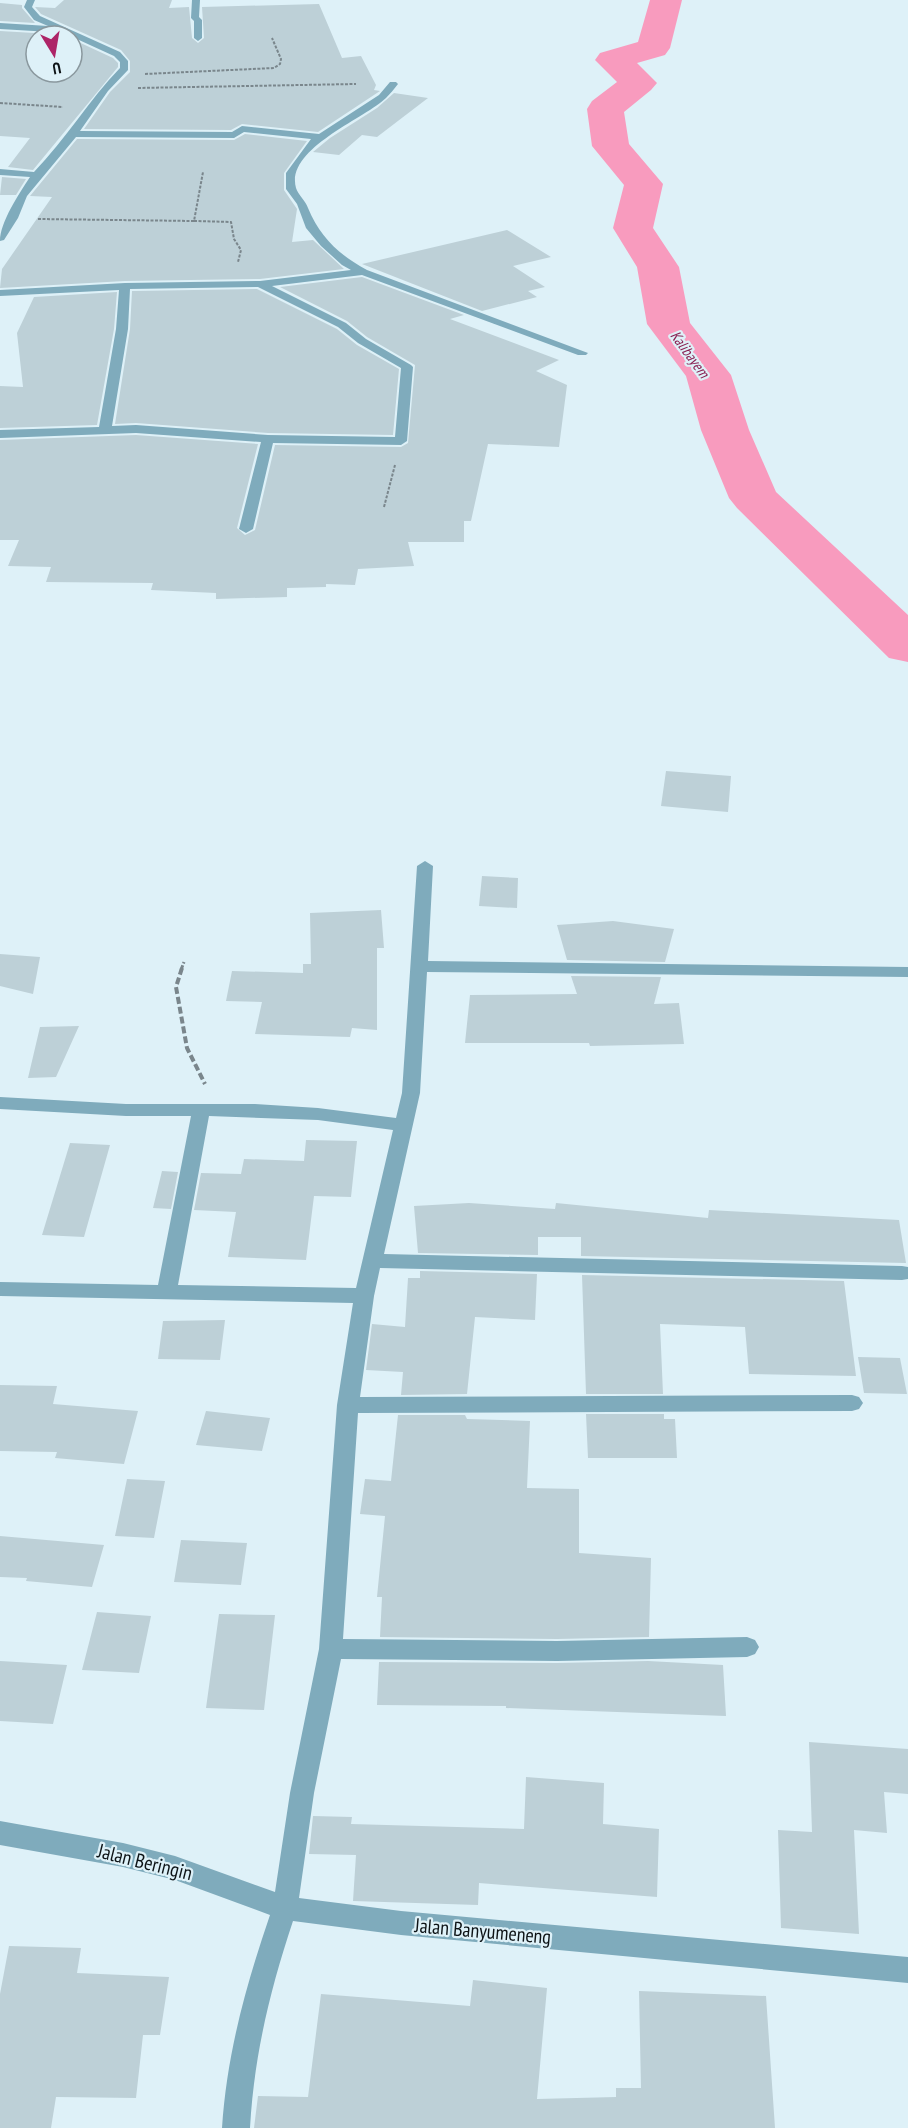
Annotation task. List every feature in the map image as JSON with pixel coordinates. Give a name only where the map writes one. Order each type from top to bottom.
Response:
[{"type":"street","points":[[31,0],[28,7],[31,12],[47,24]]},
{"type":"street","points":[[196,0],[195,18],[198,20],[198,39]]},
{"type":"street","points":[[0,26],[24,27]]},
{"type":"street","points":[[0,238],[13,218],[22,196],[37,175],[74,134],[105,89],[125,68],[122,57],[84,39]]},
{"type":"street","points":[[393,84],[382,97],[311,143],[291,173],[291,189],[302,204],[310,226],[325,244],[346,262],[363,272],[582,353]]},
{"type":"street","points":[[74,134],[234,135],[242,129],[321,137]]},
{"type":"street","points":[[0,172],[37,175]]},
{"type":"street","points":[[0,293],[125,286],[260,284],[363,272]]},
{"type":"street","points":[[0,434],[105,429],[268,439],[401,441],[407,367],[362,341],[342,325],[260,284]]},
{"type":"street","points":[[105,429],[122,329],[125,286]]},
{"type":"street","points":[[246,529],[268,439]]},
{"type":"street","points":[[236,2128],[240,2080],[249,2027],[260,1982],[285,1908],[302,1793],[331,1649],[348,1405],[363,1296],[411,1093],[425,866]]},
{"type":"street","points":[[420,966],[908,972]]},
{"type":"street","points":[[0,1103],[126,1110],[318,1114],[403,1125]]},
{"type":"street","points":[[167,1292],[201,1110]]},
{"type":"street","points":[[373,1261],[902,1274]]},
{"type":"street","points":[[0,1289],[363,1296]]},
{"type":"street","points":[[348,1405],[852,1403]]},
{"type":"street","points":[[331,1649],[557,1651],[747,1647]]},
{"type":"street","name":"Jalan Beringin","points":[[0,1833],[123,1855],[175,1868],[285,1908]]},
{"type":"street","name":"Jalan Banyumeneng","points":[[285,1908],[400,1923],[908,1970]]},
{"type":"path","points":[[117,75],[274,68],[280,64],[281,59],[272,38]]},
{"type":"path","points":[[105,89],[393,84]]},
{"type":"path","points":[[0,103],[90,109]]},
{"type":"path","points":[[194,221],[202,172]]},
{"type":"path","points":[[13,218],[231,222],[234,239],[241,250],[236,285]]},
{"type":"path","points":[[384,507],[401,441]]},
{"type":"path","points":[[184,962],[176,987],[188,1048],[208,1088]]},
{"type":"building","points":[[64,0],[172,0],[169,8],[189,7],[192,38],[198,43],[204,38],[202,7],[319,4],[342,58],[361,56],[376,85],[374,90],[380,91],[318,132],[242,124],[231,130],[84,129],[110,92],[130,72],[130,61],[121,50],[84,33],[84,24],[63,24],[41,14],[35,7],[55,8]]},
{"type":"building","points":[[0,3],[22,5],[35,23],[0,21]]},
{"type":"building","points":[[0,31],[24,32],[24,84],[84,84],[84,45],[113,58],[118,63],[118,67],[33,170],[8,167],[30,138],[0,136]]},
{"type":"building","points":[[394,93],[428,98],[377,137],[362,135],[339,155],[313,152],[330,138],[377,108]]},
{"type":"building","points":[[245,134],[307,141],[284,173],[284,190],[297,209],[292,242],[313,240],[344,269],[260,279],[125,281],[0,288],[2,269],[52,197],[30,196],[77,139],[234,140]]},
{"type":"building","points":[[2,177],[26,179],[16,195],[0,195]]},
{"type":"building","points":[[507,230],[551,257],[513,266],[545,287],[528,291],[537,297],[482,311],[362,264]]},
{"type":"building","points":[[362,277],[464,315],[450,319],[559,360],[536,371],[567,385],[559,447],[488,444],[471,521],[464,521],[464,542],[408,542],[414,566],[358,569],[355,585],[326,584],[326,587],[287,588],[287,597],[216,599],[216,593],[151,590],[153,583],[46,582],[51,567],[8,566],[19,540],[0,540],[0,440],[136,435],[258,444],[237,528],[245,535],[255,530],[275,445],[401,447],[408,443],[415,365],[367,337],[347,321],[280,287]]},
{"type":"building","points":[[257,289],[337,329],[357,345],[399,369],[393,435],[268,433],[136,423],[115,424],[130,329],[132,291]]},
{"type":"building","points":[[117,292],[114,329],[97,425],[0,428],[0,386],[23,387],[17,333],[34,297]]},
{"type":"building","points":[[666,771],[731,776],[728,812],[661,806]]},
{"type":"building","points":[[482,876],[518,878],[517,908],[479,906]]},
{"type":"building","points":[[381,910],[384,948],[377,948],[377,1030],[352,1028],[350,1037],[255,1034],[262,1002],[226,1001],[232,971],[303,973],[303,964],[311,964],[310,913]]},
{"type":"building","points":[[613,921],[674,929],[665,962],[567,960],[557,925]]},
{"type":"building","points":[[0,954],[40,957],[33,994],[0,986]]},
{"type":"building","points":[[571,976],[661,977],[654,1004],[679,1003],[684,1044],[590,1046],[589,1043],[465,1043],[470,995],[577,994]]},
{"type":"building","points":[[79,1026],[56,1077],[28,1078],[40,1027]]},
{"type":"building","points":[[306,1140],[357,1141],[351,1197],[314,1196],[306,1260],[228,1257],[236,1212],[194,1210],[201,1173],[241,1174],[244,1159],[304,1161]]},
{"type":"building","points":[[70,1143],[110,1145],[84,1237],[42,1235]]},
{"type":"building","points":[[162,1171],[178,1172],[171,1209],[153,1208]]},
{"type":"building","points":[[469,1203],[555,1209],[556,1203],[708,1218],[709,1210],[899,1220],[906,1263],[581,1256],[581,1237],[538,1237],[538,1255],[418,1253],[414,1206]]},
{"type":"building","points":[[420,1271],[537,1274],[535,1320],[475,1317],[467,1394],[401,1395],[403,1372],[366,1370],[372,1324],[405,1327],[408,1278],[420,1278]]},
{"type":"building","points":[[582,1275],[844,1281],[856,1376],[749,1374],[745,1327],[660,1324],[663,1394],[586,1394]]},
{"type":"building","points":[[225,1320],[220,1360],[158,1359],[163,1321]]},
{"type":"building","points":[[858,1357],[900,1358],[907,1394],[864,1393]]},
{"type":"building","points":[[0,1385],[57,1386],[53,1404],[138,1411],[124,1464],[55,1458],[57,1452],[0,1451]]},
{"type":"building","points":[[206,1411],[270,1418],[262,1451],[196,1445]]},
{"type":"building","points":[[586,1414],[664,1414],[664,1419],[675,1419],[677,1458],[588,1458]]},
{"type":"building","points":[[398,1415],[465,1415],[467,1419],[530,1421],[527,1488],[579,1489],[579,1553],[651,1558],[649,1637],[557,1639],[380,1637],[382,1597],[377,1597],[385,1516],[360,1514],[365,1479],[391,1481]]},
{"type":"building","points":[[127,1479],[165,1481],[154,1538],[115,1536]]},
{"type":"building","points":[[0,1536],[104,1545],[92,1587],[26,1581],[27,1578],[0,1577]]},
{"type":"building","points":[[181,1540],[247,1543],[241,1585],[174,1582]]},
{"type":"building","points":[[97,1612],[151,1616],[139,1673],[82,1670]]},
{"type":"building","points":[[219,1614],[275,1615],[264,1710],[206,1708]]},
{"type":"building","points":[[0,1661],[67,1665],[53,1724],[0,1721]]},
{"type":"building","points":[[648,1661],[723,1665],[726,1716],[506,1708],[506,1706],[377,1705],[379,1662]]},
{"type":"building","points":[[809,1742],[908,1749],[908,1794],[884,1792],[887,1833],[854,1830],[859,1934],[781,1928],[778,1830],[812,1832]]},
{"type":"building","points":[[526,1777],[604,1783],[603,1824],[659,1829],[657,1897],[479,1883],[478,1905],[353,1901],[356,1855],[309,1854],[313,1816],[352,1817],[351,1824],[524,1829]]},
{"type":"building","points":[[9,1946],[81,1948],[77,1973],[169,1977],[160,2035],[143,2035],[136,2098],[56,2097],[51,2128],[0,2128],[0,1994]]},
{"type":"building","points":[[473,1980],[547,1988],[537,2099],[616,2097],[616,2088],[641,2088],[639,1991],[766,1996],[775,2128],[254,2128],[258,2096],[308,2097],[321,1994],[470,2006]]},
{"type":"waterway","name":"Kalibayem","points":[[666,0],[653,48],[612,60],[639,83],[605,109],[611,146],[644,184],[633,228],[658,267],[669,324],[708,375],[725,430],[754,498],[908,646]]}]
